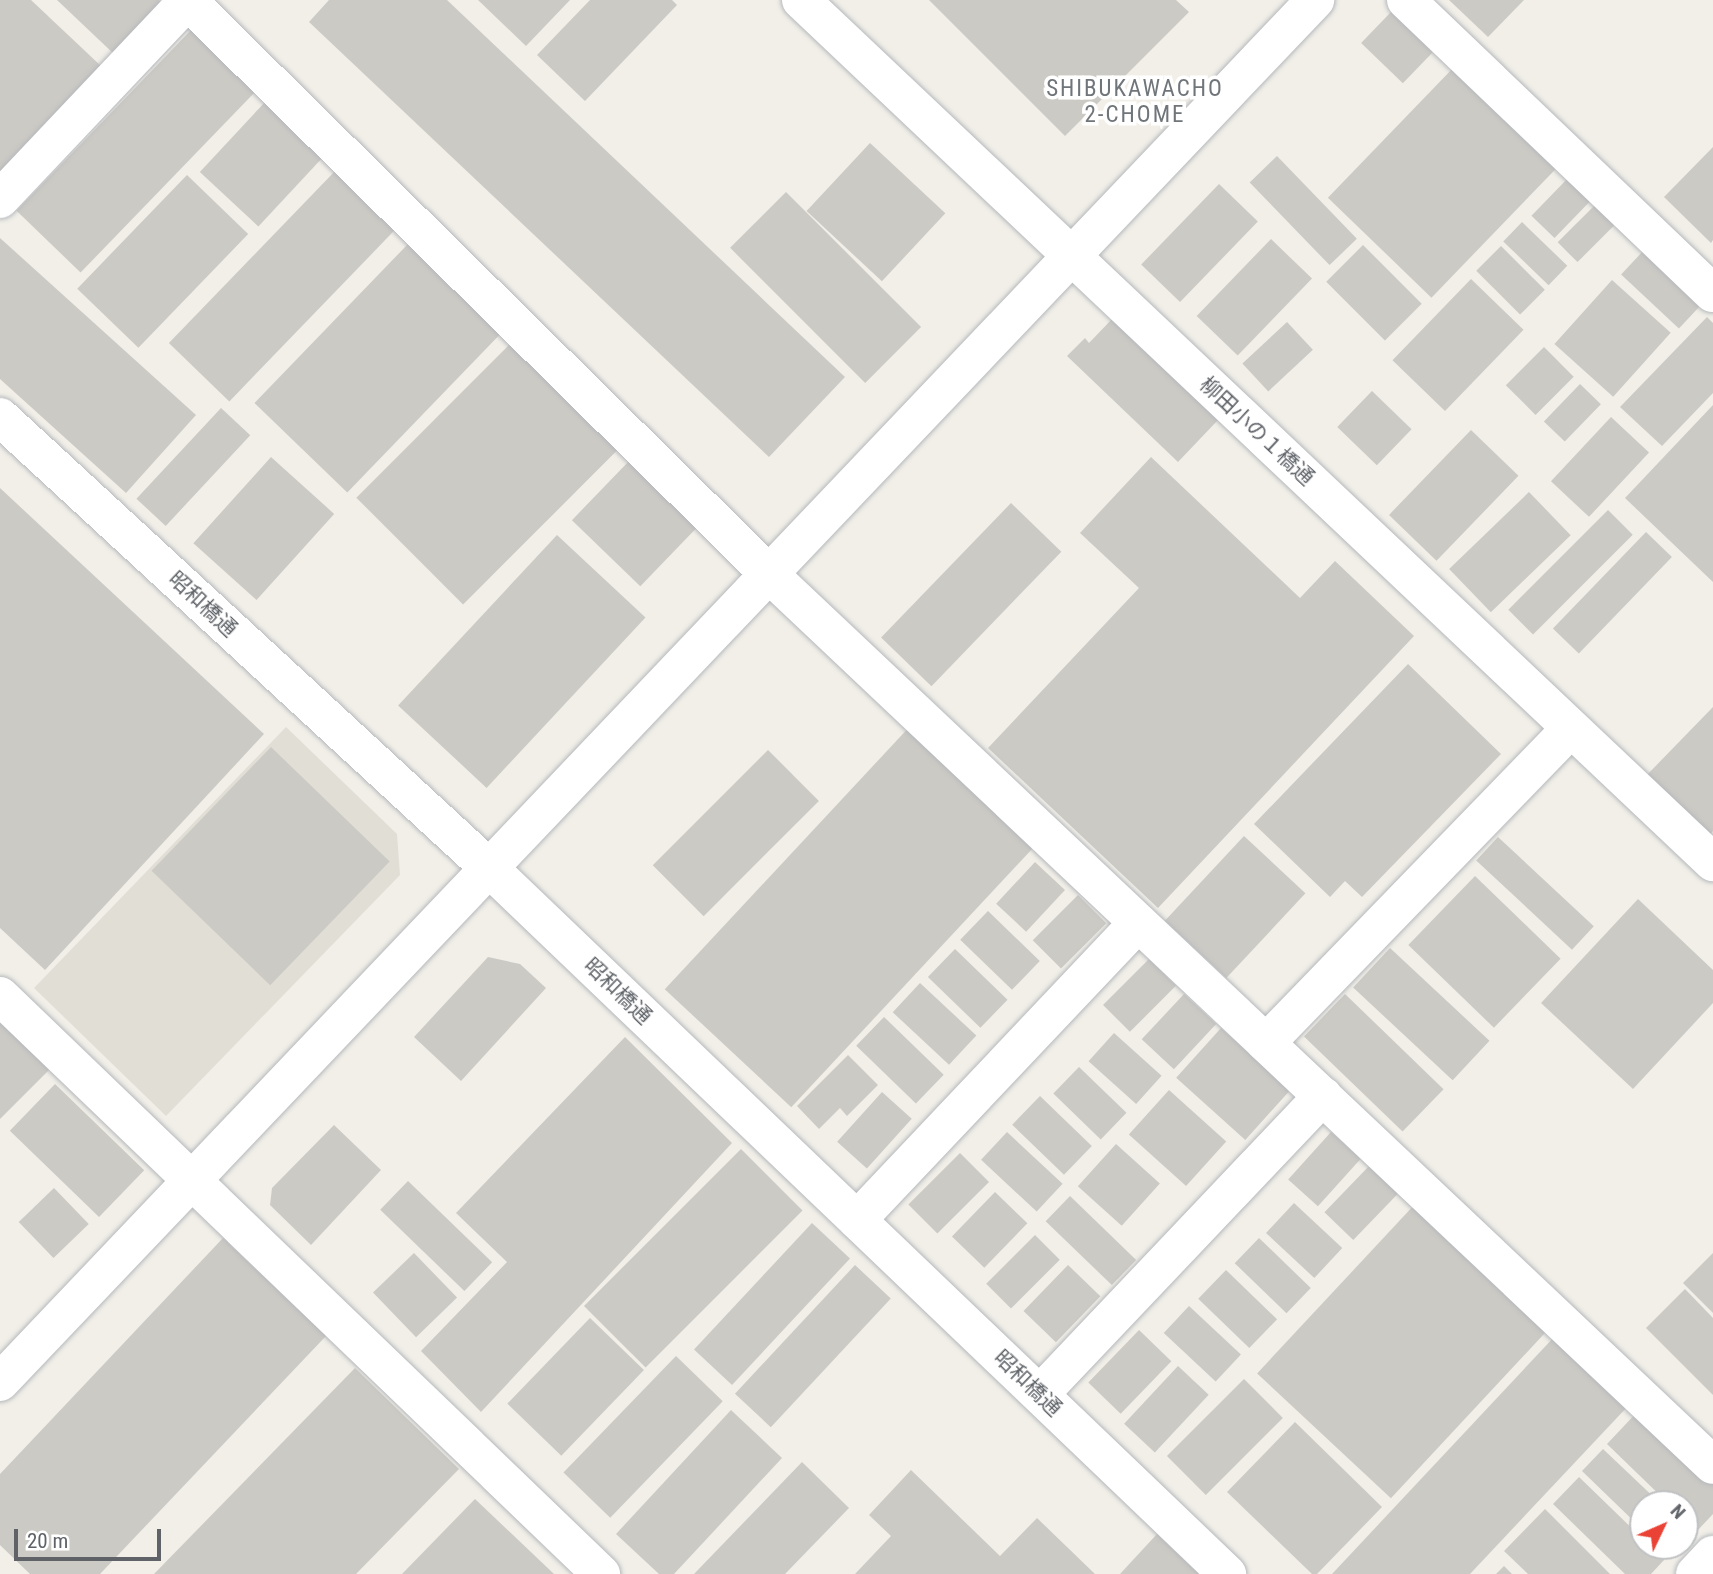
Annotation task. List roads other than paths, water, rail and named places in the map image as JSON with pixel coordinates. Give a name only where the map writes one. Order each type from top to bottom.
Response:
[{"type":"street","points":[[0,199],[188,0],[768,573],[1713,1465]]},
{"type":"street","name":"柳田小の１橋通","points":[[801,0],[1713,862]]},
{"type":"street","points":[[0,1382],[1315,0]]},
{"type":"street","points":[[1406,0],[1713,293]]},
{"type":"street","name":"昭和橋通","points":[[0,418],[488,867],[1227,1574]]},
{"type":"street","points":[[1266,1043],[1571,728]]},
{"type":"street","points":[[858,1220],[1138,923]]},
{"type":"street","points":[[0,996],[601,1574]]},
{"type":"street","points":[[1040,1394],[1322,1096]]},
{"type":"street","points":[[1695,1574],[1713,1555]]},
{"type":"district","name":"SHIBUKAWACHO 2-CHOME","points":[[1135,102]]}]
